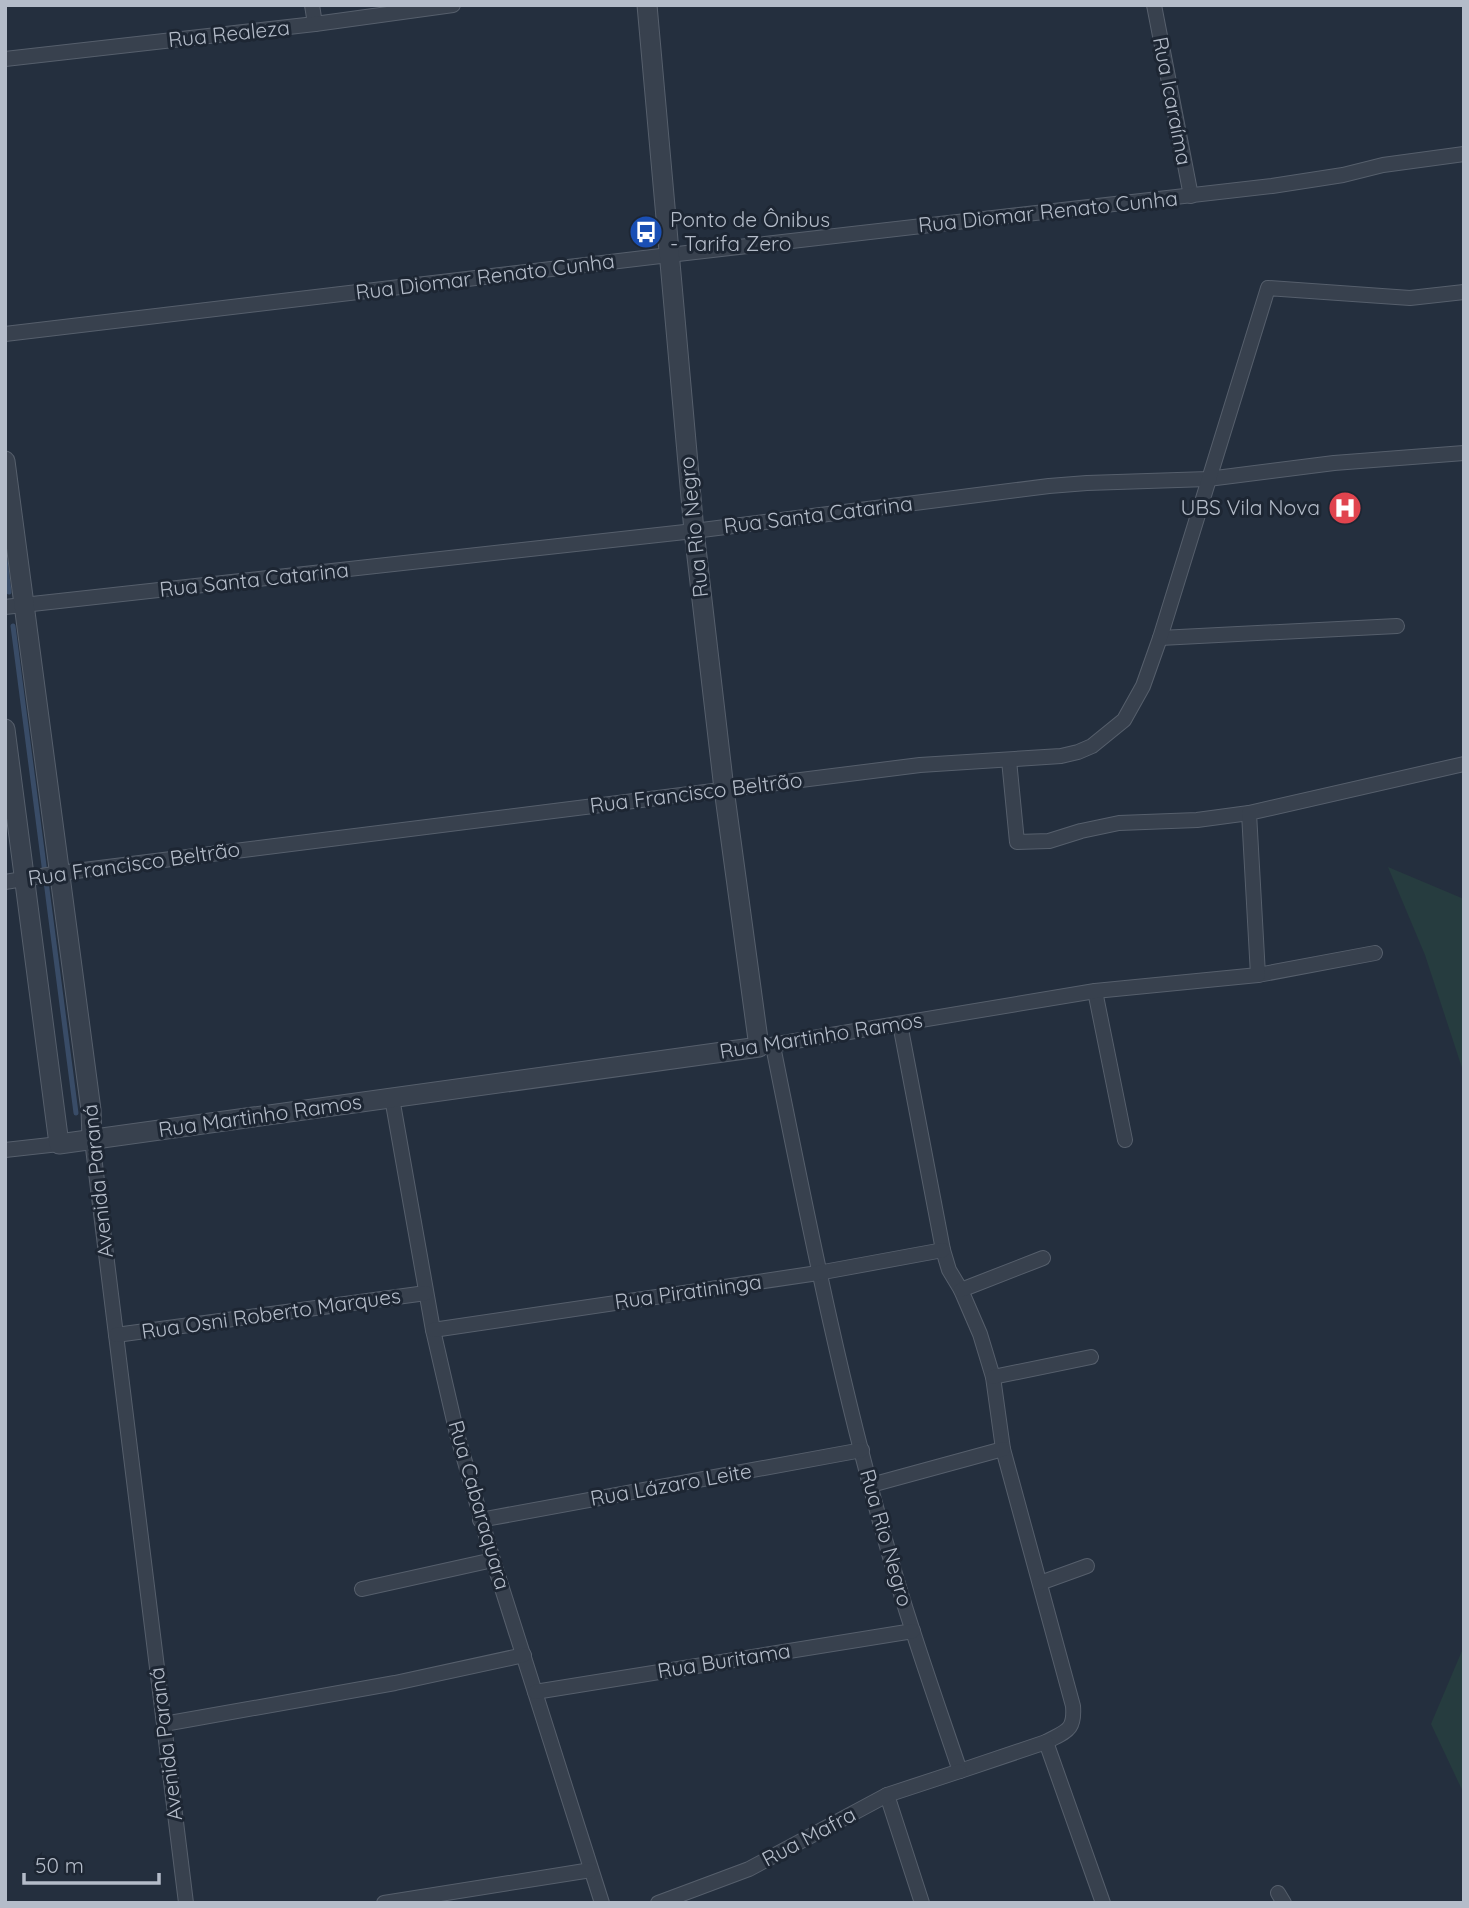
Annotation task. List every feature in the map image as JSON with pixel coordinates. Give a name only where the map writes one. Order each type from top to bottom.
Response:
[{"type":"street","points":[[312,5],[315,24]]},
{"type":"street","name":"Rua Realeza","points":[[5,59],[315,24],[453,5]]},
{"type":"street","name":"Rua Rio Negro","points":[[647,5],[694,531],[724,789],[766,1046],[818,1273],[871,1485],[898,1583],[960,1771]]},
{"type":"street","name":"Rua Icaraíma","points":[[1154,5],[1191,196]]},
{"type":"street","name":"Rua Diomar Renato Cunha","points":[[5,334],[1191,196],[1272,186],[1343,175],[1383,165],[1464,154]]},
{"type":"street","name":"Rua Francisco Beltrão","points":[[19,880],[920,765],[1009,761],[1078,752],[1092,746],[1124,720],[1143,685],[1268,288],[1410,298],[1464,292]]},
{"type":"street","name":"Rua Santa Catarina","points":[[15,606],[694,531],[1087,482],[1208,479],[1334,463],[1464,453]]},
{"type":"street","name":"Avenida Paraná","points":[[5,460],[15,606],[91,1110],[92,1140],[186,1903]]},
{"type":"street","points":[[1160,638],[1396,626]]},
{"type":"street","name":"Avenida Paraná","points":[[5,729],[19,880],[59,1144]]},
{"type":"street","points":[[1009,761],[1017,842],[1049,841],[1119,823],[1198,820],[1249,813],[1464,764]]},
{"type":"street","points":[[1249,813],[1258,975]]},
{"type":"street","name":"Rua Martinho Ramos","points":[[5,1150],[766,1046],[1095,992],[1258,975],[1376,953]]},
{"type":"street","points":[[1095,992],[1125,1140]]},
{"type":"street","points":[[900,1024],[943,1250],[949,1270],[980,1334],[993,1377],[1003,1449],[1073,1706],[1074,1721],[1069,1730],[1046,1742],[960,1771]]},
{"type":"street","name":"Rua Cabaraquara","points":[[392,1098],[433,1330],[457,1434],[480,1520],[602,1903]]},
{"type":"street","name":"Rua Piratininga","points":[[433,1330],[818,1273],[943,1250]]},
{"type":"street","points":[[961,1290],[1043,1258]]},
{"type":"street","name":"Rua Osni Roberto Marques","points":[[116,1335],[426,1293]]},
{"type":"street","points":[[993,1377],[1091,1357]]},
{"type":"street","points":[[871,1485],[1003,1449]]},
{"type":"street","name":"Rua Lázaro Leite","points":[[480,1520],[862,1450]]},
{"type":"street","points":[[362,1590],[493,1560]]},
{"type":"street","points":[[1040,1583],[1087,1566]]},
{"type":"street","name":"Rua Buritama","points":[[535,1692],[913,1631]]},
{"type":"street","points":[[164,1724],[395,1683],[524,1655]]},
{"type":"street","points":[[1046,1742],[1103,1903]]},
{"type":"street","name":"Rua Mafra","points":[[658,1903],[749,1869],[887,1796],[960,1771]]},
{"type":"street","points":[[887,1796],[922,1903]]},
{"type":"street","points":[[384,1903],[591,1870]]},
{"type":"green space","points":[[1388,867],[1464,899],[1464,1074],[1425,955]]},
{"type":"green space","points":[[1464,1646],[1464,1794],[1431,1724]]},
{"type":"waterway","points":[[5,560],[9,592]]},
{"type":"waterway","points":[[13,626],[76,1113]]},
{"type":"place","name":"Ponto de Ônibus - Tarifa Zero","points":[[646,232]]},
{"type":"place","name":"UBS Vila Nova","points":[[1345,508]]}]
